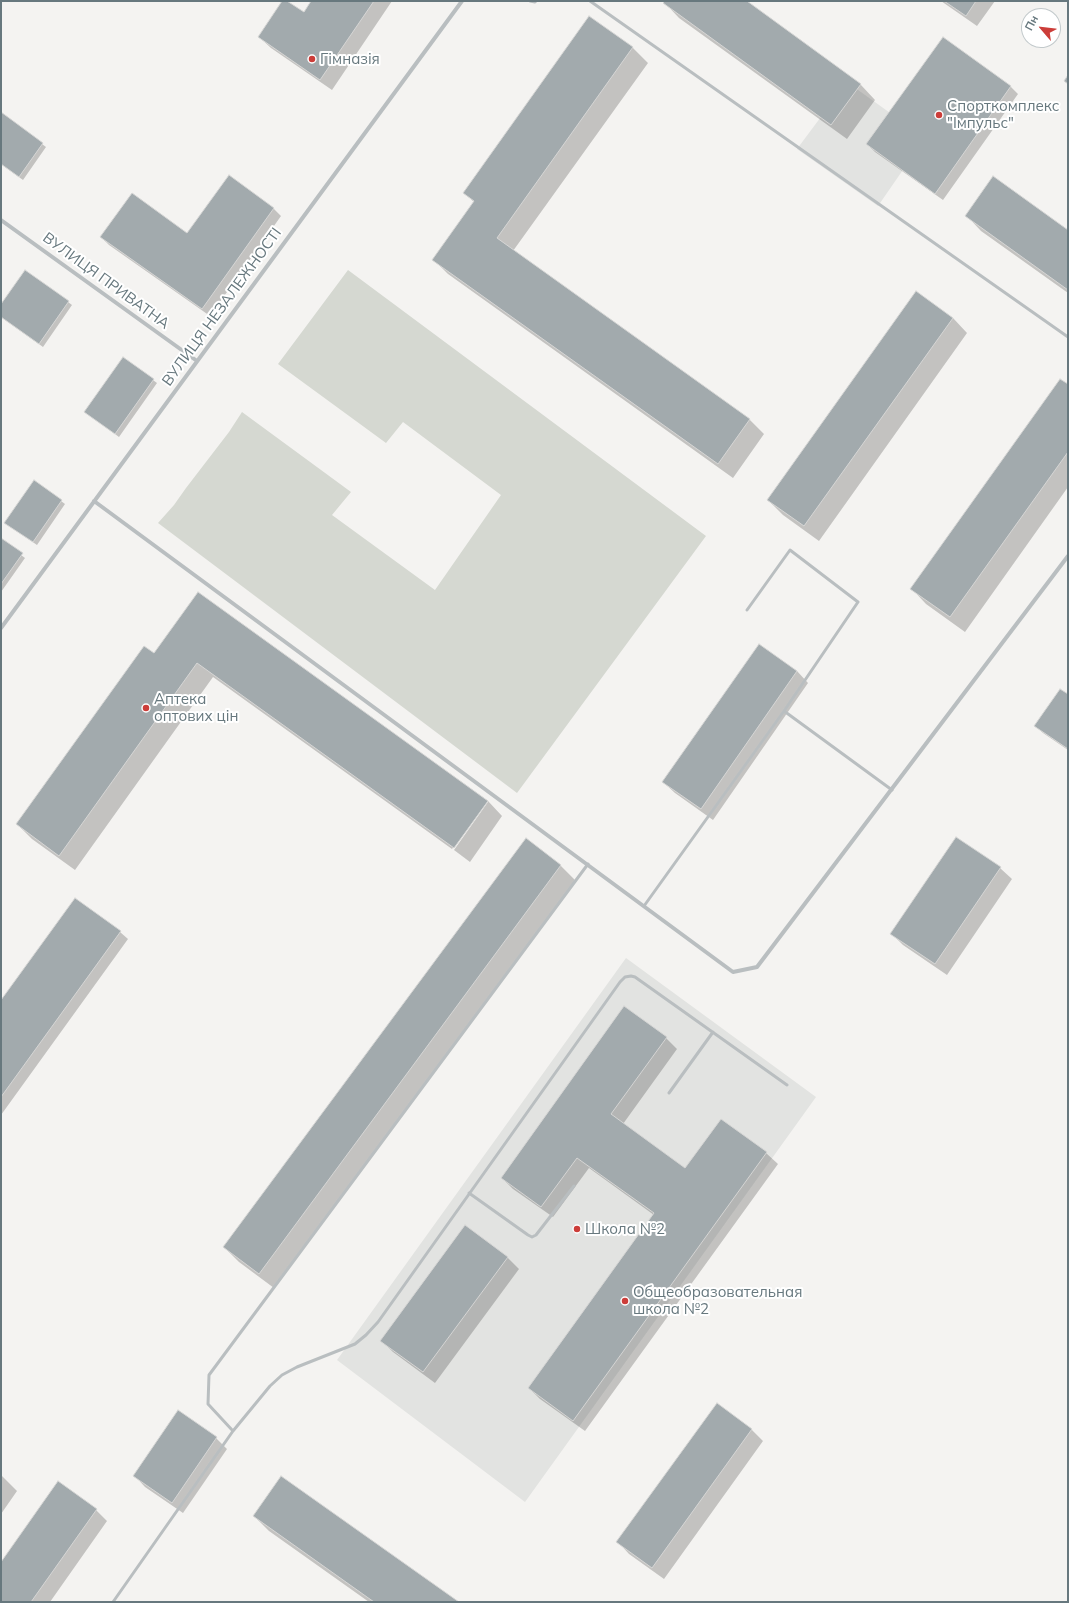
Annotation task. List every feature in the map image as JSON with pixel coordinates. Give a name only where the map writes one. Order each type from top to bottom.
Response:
[{"type":"street","name":"ВУЛИЦЯ НЕЗАЛЕЖНОСТІ","points":[[1,628],[462,1]]},
{"type":"street","name":"ВУЛИЦЯ ПРИВАТНА","points":[[1,220],[197,361]]},
{"type":"street","points":[[94,501],[733,972],[758,967],[1068,556]]},
{"type":"lane","points":[[530,1],[536,1]]},
{"type":"lane","points":[[590,1],[1068,337]]},
{"type":"lane","points":[[644,906],[784,711],[858,602],[790,550],[747,610]]},
{"type":"lane","points":[[784,711],[892,790]]},
{"type":"lane","points":[[233,1431],[208,1404],[209,1375],[588,864]]},
{"type":"lane","points":[[113,1602],[233,1431],[270,1386],[282,1375],[297,1367],[355,1344],[366,1336],[378,1322],[625,977],[635,977],[787,1085]]},
{"type":"lane","points":[[669,1094],[713,1032]]},
{"type":"lane","points":[[469,1193],[532,1237],[536,1235],[574,1186]]},
{"type":"shaded area","points":[[847,82],[925,138],[878,206],[797,149]]},
{"type":"shaded area","points":[[348,270],[706,536],[517,793],[158,523],[174,505],[229,432],[242,412],[351,492],[332,515],[435,590],[501,495],[403,422],[386,443],[278,364]]},
{"type":"shaded area","name":"Школа №2","points":[[626,958],[816,1097],[525,1502],[337,1360]]},
{"type":"building","name":"Гімназія","points":[[282,1],[287,1],[304,12],[311,1],[374,1],[320,80],[258,37]]},
{"type":"building","points":[[665,1],[747,1],[861,84],[831,125],[663,3]]},
{"type":"building","points":[[944,1],[976,1],[966,16]]},
{"type":"building","points":[[589,16],[633,47],[497,238],[750,419],[718,464],[432,260],[474,201],[463,193]]},
{"type":"building","name":"Спорткомплекс \"Імпульс\"","points":[[943,37],[1011,86],[935,194],[866,144]]},
{"type":"building","points":[[1068,75],[1068,84],[1064,81]]},
{"type":"building","points":[[1,112],[43,143],[19,177],[1,164]]},
{"type":"building","points":[[229,175],[274,208],[202,309],[100,237],[132,193],[187,233]]},
{"type":"building","points":[[993,176],[1068,230],[1068,290],[965,216]]},
{"type":"building","points":[[25,270],[69,301],[39,344],[1,317],[1,304]]},
{"type":"building","points":[[916,291],[953,318],[804,526],[767,500]]},
{"type":"building","points":[[123,357],[154,379],[115,434],[84,412]]},
{"type":"building","points":[[1060,379],[1068,384],[1068,452],[950,617],[910,589]]},
{"type":"building","points":[[34,480],[62,500],[33,542],[4,523]]},
{"type":"building","points":[[1,538],[23,553],[1,584]]},
{"type":"building","points":[[198,592],[488,801],[454,848],[197,663],[59,856],[16,824],[144,646],[154,653]]},
{"type":"building","points":[[759,644],[797,671],[701,809],[662,782]]},
{"type":"building","points":[[1060,689],[1068,694],[1068,749],[1034,726]]},
{"type":"building","points":[[956,837],[1001,867],[935,964],[890,934]]},
{"type":"building","points":[[526,838],[561,865],[259,1274],[223,1247]]},
{"type":"building","points":[[75,898],[121,931],[1,1097],[1,1000]]},
{"type":"building","name":"Общеобразовательная школа №2","points":[[624,1006],[667,1037],[611,1114],[685,1168],[721,1119],[767,1152],[573,1421],[528,1388],[654,1213],[577,1158],[541,1207],[501,1178]]},
{"type":"building","points":[[465,1225],[508,1257],[423,1372],[380,1341]]},
{"type":"building","points":[[717,1403],[752,1429],[652,1568],[616,1542]]},
{"type":"building","points":[[178,1410],[217,1437],[172,1503],[133,1476]]},
{"type":"building","points":[[281,1476],[459,1602],[374,1602],[253,1516]]},
{"type":"building","points":[[58,1481],[97,1509],[31,1602],[1,1602],[1,1562]]},
{"type":"place","name":"Гімназія","points":[[312,59]]},
{"type":"place","name":"Спорткомплекс \"Імпульс\"","points":[[939,115]]},
{"type":"place","name":"Аптека оптових цін","points":[[146,708]]},
{"type":"place","name":"Школа №2","points":[[577,1229]]},
{"type":"place","name":"Общеобразовательная школа №2","points":[[625,1301]]}]
